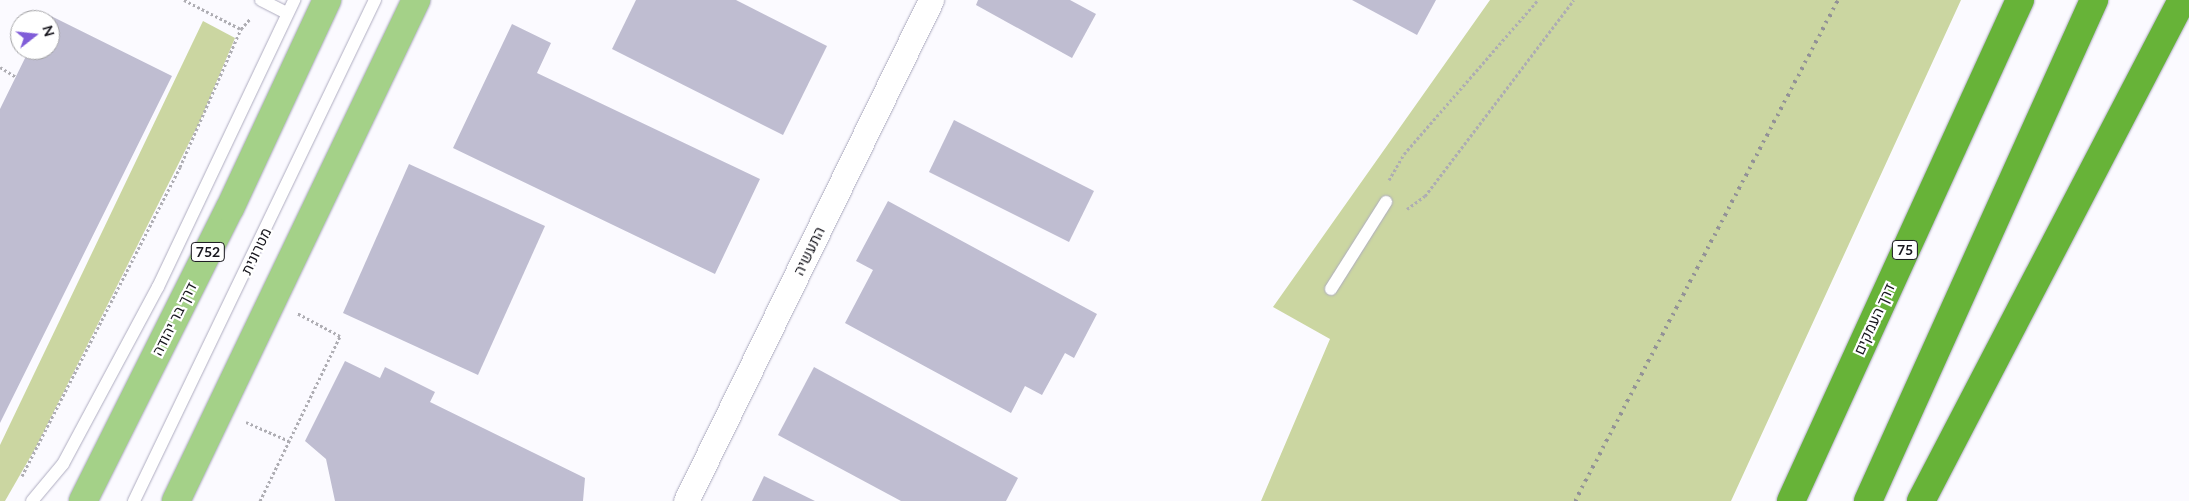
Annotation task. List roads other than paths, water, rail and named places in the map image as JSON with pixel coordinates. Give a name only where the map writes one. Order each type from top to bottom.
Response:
[{"type":"highway","name":"דרך העמקים","points":[[1791,501],[2020,0]]},
{"type":"highway","points":[[1868,501],[2094,0]]},
{"type":"highway","points":[[1921,501],[2182,0]]},
{"type":"main road","name":"דרך בר יהודה","points":[[83,501],[230,208],[327,0]]},
{"type":"main road","points":[[176,501],[416,0]]},
{"type":"street","name":"התעשיה","points":[[686,501],[931,0]]},
{"type":"lane","points":[[32,501],[63,464],[162,279],[212,179],[286,13],[294,0]]},
{"type":"lane","name":"מטרונית","points":[[134,501],[375,0]]},
{"type":"lane","points":[[263,1],[286,13]]},
{"type":"lane","points":[[1331,288],[1386,202]]},
{"type":"railway","points":[[1575,501],[1838,0]]}]
